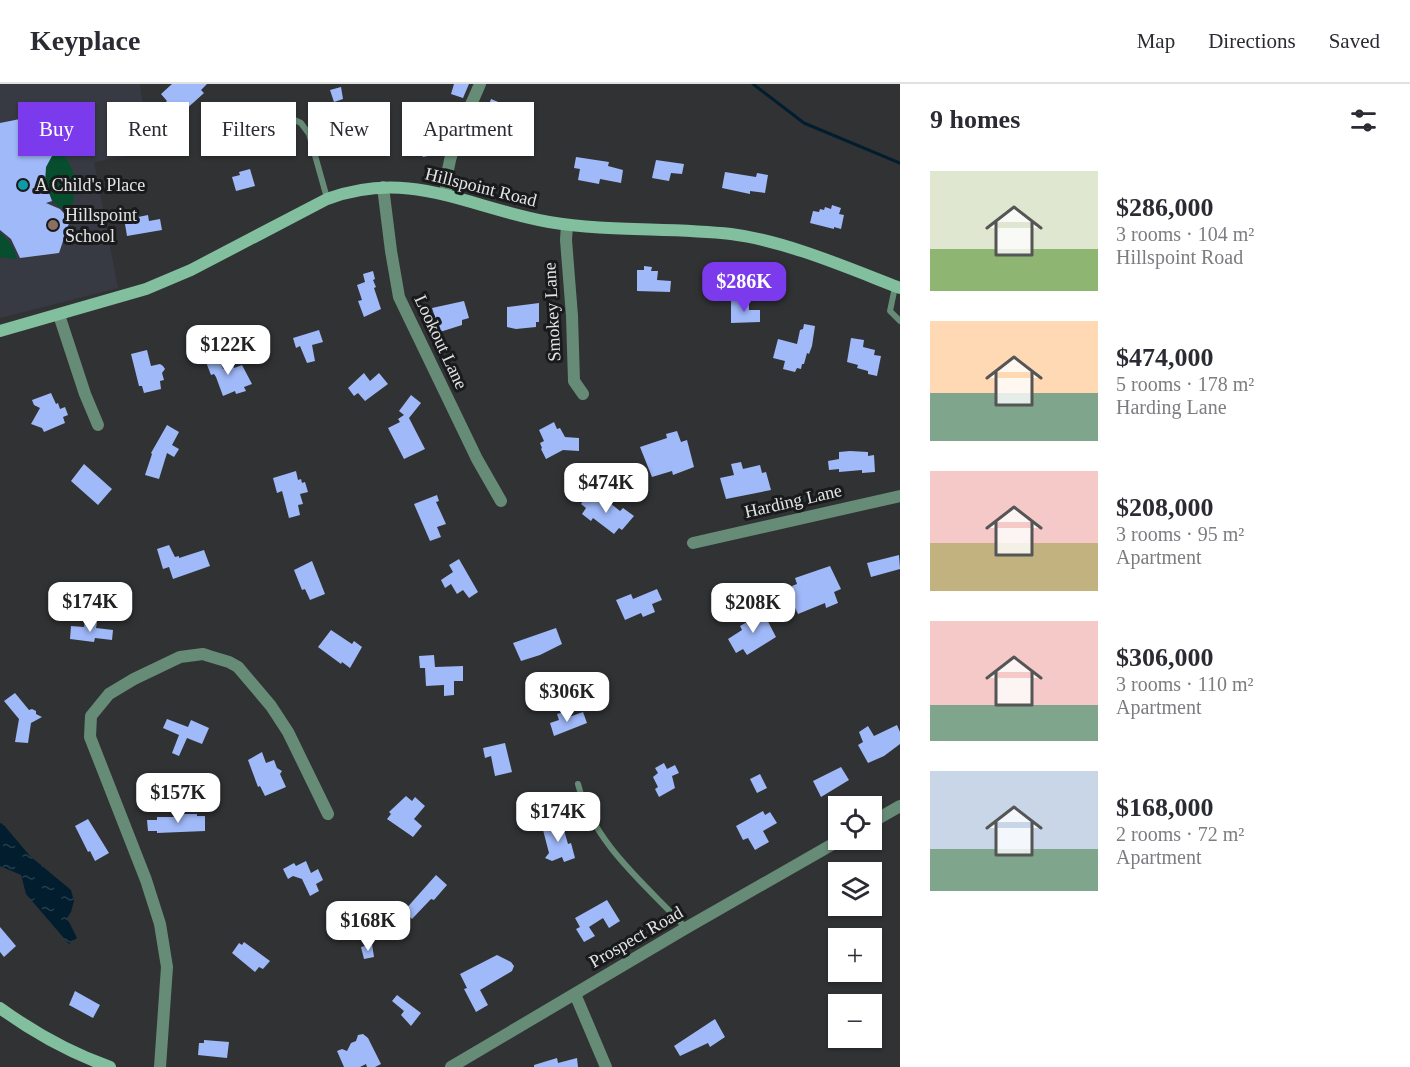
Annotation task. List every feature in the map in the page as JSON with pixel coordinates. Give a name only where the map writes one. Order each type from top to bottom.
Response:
[{"type":"street","points":[[446,195],[446,177],[452,153],[480,84]]},
{"type":"street","name":"Hillspoint Road","points":[[0,331],[128,296],[167,280],[327,199],[347,192],[384,187],[415,188],[524,217],[567,225],[752,237],[784,246],[897,287]]},
{"type":"street","name":"Lookout Lane","points":[[384,187],[399,297],[477,459],[501,501]]},
{"type":"street","name":"Smokey Lane","points":[[567,225],[574,381],[583,394]]},
{"type":"street","points":[[59,315],[85,394],[98,425]]},
{"type":"street","name":"Harding Lane","points":[[693,543],[900,495]]},
{"type":"street","points":[[160,1067],[167,967],[160,924],[146,880],[90,737],[91,716],[109,694],[180,657],[203,654],[229,662],[238,668],[271,706],[288,732],[328,814]]},
{"type":"street","points":[[882,816],[900,806]]},
{"type":"street","name":"Prospect Road","points":[[451,1067],[828,847]]},
{"type":"street","points":[[575,994],[606,1067]]},
{"type":"street","points":[[0,1008],[90,1064],[110,1067]]},
{"type":"lane","points":[[296,121],[301,123],[309,134],[327,199]]},
{"type":"lane","points":[[897,287],[890,310],[900,321]]},
{"type":"lane","points":[[578,784],[587,811],[606,844],[686,928]]},
{"type":"shaded area","name":"Hillspoint School","points":[[0,84],[140,84],[142,102],[107,102],[107,156],[127,156],[94,162],[118,288],[0,318]]},
{"type":"green space","points":[[52,156],[66,156],[71,167],[75,178],[75,194],[71,210],[58,206],[47,189],[46,167]]},
{"type":"green space","points":[[0,232],[12,245],[17,259],[0,257]]},
{"type":"water","points":[[0,823],[30,856],[71,890],[74,901],[67,918],[77,938],[69,944],[26,894],[21,875],[0,866]]},
{"type":"building","points":[[172,84],[207,84],[201,90],[204,93],[189,107],[189,102],[166,102],[161,94]]},
{"type":"building","points":[[454,84],[469,84],[463,98],[451,94]]},
{"type":"building","points":[[341,87],[343,99],[334,102],[330,90]]},
{"type":"building","name":"A Child's Place","points":[[18,119],[18,156],[52,156],[46,167],[45,182],[52,201],[46,203],[60,209],[70,220],[59,253],[20,258],[11,239],[0,230],[0,123]]},
{"type":"building","points":[[576,157],[609,162],[608,166],[623,170],[621,183],[600,179],[599,184],[578,180],[580,169],[574,168]]},
{"type":"building","points":[[656,160],[684,164],[682,174],[671,173],[669,181],[652,178]]},
{"type":"building","points":[[250,169],[255,186],[236,191],[232,177]]},
{"type":"building","points":[[725,172],[756,177],[757,173],[768,175],[765,193],[750,191],[750,194],[722,188]]},
{"type":"building","points":[[832,205],[841,208],[839,214],[844,215],[841,229],[810,223],[813,211],[819,212],[825,207],[831,209]]},
{"type":"building","points":[[132,210],[133,218],[148,215],[149,221],[160,219],[162,230],[127,236],[123,212]]},
{"type":"building","points":[[644,266],[652,267],[651,271],[658,271],[657,280],[671,281],[670,292],[637,291],[637,270],[644,270]]},
{"type":"building","points":[[373,271],[376,287],[374,288],[381,309],[364,317],[358,301],[362,300],[357,285],[365,282],[363,274]]},
{"type":"building","points":[[731,300],[749,300],[749,310],[760,310],[760,322],[731,323]]},
{"type":"building","points":[[464,301],[469,318],[462,320],[462,325],[440,332],[432,308]]},
{"type":"building","points":[[539,303],[539,322],[536,322],[536,327],[516,329],[507,327],[507,307]]},
{"type":"building","points":[[804,324],[815,326],[809,354],[807,353],[801,369],[797,368],[795,372],[783,369],[785,361],[773,358],[778,339],[797,344]]},
{"type":"building","points":[[319,330],[323,342],[312,345],[315,361],[307,363],[300,346],[296,348],[293,338]]},
{"type":"building","points":[[851,338],[864,340],[863,347],[875,350],[874,355],[881,356],[877,376],[868,374],[868,371],[857,368],[858,365],[847,362]]},
{"type":"building","points":[[147,350],[151,366],[160,364],[165,369],[162,373],[164,380],[160,381],[161,389],[144,393],[142,386],[139,386],[131,354]]},
{"type":"building","points":[[216,353],[223,369],[233,365],[234,368],[242,365],[252,384],[244,387],[246,391],[236,394],[235,391],[223,396],[216,377],[214,374],[211,375],[204,357]]},
{"type":"building","points":[[364,373],[370,381],[379,373],[388,384],[365,401],[358,393],[354,396],[348,388]]},
{"type":"building","points":[[51,393],[56,404],[58,403],[60,409],[65,407],[68,415],[63,417],[65,423],[44,432],[42,428],[31,424],[40,408],[34,405],[32,400]]},
{"type":"building","points":[[411,395],[421,403],[409,418],[425,449],[404,459],[388,428],[400,422],[398,419],[404,415],[399,411]]},
{"type":"building","points":[[554,422],[565,437],[579,438],[579,451],[563,450],[546,459],[541,449],[540,443],[544,441],[539,430]]},
{"type":"building","points":[[167,425],[179,432],[172,445],[179,449],[174,457],[167,453],[159,479],[145,475],[151,453]]},
{"type":"building","points":[[677,431],[681,442],[687,440],[694,467],[673,475],[672,471],[652,477],[640,447],[667,438],[666,434]]},
{"type":"building","points":[[839,452],[868,452],[868,456],[874,455],[875,472],[829,470],[828,461],[839,459]]},
{"type":"building","points":[[741,462],[743,469],[760,465],[762,473],[766,472],[771,490],[726,499],[720,478],[734,475],[731,464]]},
{"type":"building","points":[[84,464],[112,489],[98,505],[71,481]]},
{"type":"building","points":[[296,471],[298,480],[305,482],[308,492],[300,494],[303,504],[298,505],[300,515],[289,518],[282,491],[277,493],[273,478]]},
{"type":"building","points":[[437,495],[439,501],[436,502],[446,524],[437,527],[441,537],[430,541],[414,504]]},
{"type":"building","points":[[588,495],[593,499],[597,495],[620,511],[623,508],[634,516],[622,530],[619,528],[614,534],[593,518],[591,521],[582,514],[586,508],[581,504]]},
{"type":"building","points":[[169,545],[175,557],[179,556],[179,558],[204,550],[210,566],[173,579],[169,567],[163,569],[157,549]]},
{"type":"building","points":[[899,555],[900,569],[871,577],[867,563]]},
{"type":"building","points":[[459,559],[478,592],[469,598],[463,590],[457,594],[451,584],[445,588],[441,580],[453,572],[449,565]]},
{"type":"building","points":[[312,561],[325,594],[310,600],[305,589],[302,590],[294,570]]},
{"type":"building","points":[[830,566],[841,589],[834,592],[838,603],[826,608],[825,603],[798,614],[789,595],[794,592],[792,586],[797,584],[795,578]]},
{"type":"building","points":[[657,589],[662,600],[652,604],[655,612],[643,617],[641,613],[625,620],[616,600],[631,594],[633,599]]},
{"type":"building","points":[[762,610],[776,637],[747,655],[743,649],[736,653],[728,639],[742,630],[740,626],[754,618],[752,615]]},
{"type":"building","points":[[85,621],[97,622],[96,628],[113,630],[112,640],[95,638],[94,642],[70,639],[71,626],[84,627]]},
{"type":"building","points":[[556,628],[562,644],[521,661],[513,643]]},
{"type":"building","points":[[331,630],[352,644],[354,641],[362,647],[350,668],[318,647]]},
{"type":"building","points":[[434,655],[435,667],[463,666],[463,681],[454,681],[454,695],[444,696],[444,685],[426,686],[425,668],[420,668],[419,656]]},
{"type":"building","points":[[15,693],[29,710],[36,711],[36,714],[42,717],[31,723],[28,743],[15,742],[19,719],[4,701]]},
{"type":"building","points":[[567,711],[569,717],[583,712],[587,723],[554,736],[550,723],[559,720],[557,714]]},
{"type":"building","points":[[167,719],[188,727],[191,720],[209,728],[202,744],[187,738],[179,756],[172,753],[179,735],[163,728]]},
{"type":"building","points":[[897,725],[900,732],[900,744],[884,756],[868,763],[858,745],[863,742],[859,732],[868,726],[874,736]]},
{"type":"building","points":[[505,743],[512,772],[495,776],[491,756],[485,758],[483,748]]},
{"type":"building","points":[[262,752],[266,763],[274,760],[277,768],[282,771],[280,774],[286,787],[265,796],[260,786],[258,787],[248,760]]},
{"type":"building","points":[[664,763],[667,769],[675,765],[679,773],[672,776],[675,788],[659,797],[655,789],[658,787],[653,777],[658,773],[655,768]]},
{"type":"building","points":[[841,767],[849,780],[821,797],[813,781]]},
{"type":"building","points":[[760,774],[767,788],[757,793],[750,779]]},
{"type":"building","points":[[406,796],[412,801],[415,797],[425,806],[414,819],[422,826],[413,837],[387,819],[391,814],[389,812]]},
{"type":"building","points":[[763,811],[765,815],[770,812],[777,823],[763,831],[769,842],[755,850],[748,838],[743,840],[736,826]]},
{"type":"building","points":[[178,814],[205,816],[205,831],[157,833],[157,831],[148,831],[147,820],[157,820],[157,817],[178,817]]},
{"type":"building","points":[[88,819],[109,853],[95,861],[75,826]]},
{"type":"building","points":[[561,820],[575,858],[564,862],[562,857],[552,861],[545,858],[549,853],[543,830],[549,829],[546,825]]},
{"type":"building","points":[[306,861],[311,873],[318,869],[323,880],[316,884],[319,891],[310,896],[302,879],[293,876],[288,879],[283,869],[294,863],[296,866]]},
{"type":"building","points":[[436,875],[447,885],[412,919],[404,911]]},
{"type":"building","points":[[607,900],[620,921],[609,928],[603,918],[589,927],[595,936],[584,942],[576,929],[580,927],[575,918]]},
{"type":"building","points":[[0,927],[16,946],[4,957],[0,952]]},
{"type":"building","points":[[244,942],[270,961],[263,969],[259,967],[255,972],[232,953],[239,943],[242,945]]},
{"type":"building","points":[[372,944],[374,957],[364,959],[361,947]]},
{"type":"building","points":[[497,955],[514,966],[512,971],[480,990],[488,1005],[476,1012],[464,989],[467,988],[460,974]]},
{"type":"building","points":[[75,991],[100,1005],[93,1018],[69,1005]]},
{"type":"building","points":[[397,995],[421,1013],[411,1026],[401,1015],[404,1011],[392,1001]]},
{"type":"building","points":[[715,1019],[725,1037],[710,1047],[708,1043],[680,1056],[674,1046]]},
{"type":"building","points":[[363,1034],[368,1038],[381,1064],[375,1067],[367,1067],[366,1064],[360,1067],[344,1067],[337,1051],[342,1049],[347,1051],[358,1035]]},
{"type":"building","points":[[204,1040],[229,1042],[227,1058],[198,1055],[199,1043],[204,1043]]},
{"type":"building","points":[[557,1058],[558,1063],[577,1058],[578,1067],[534,1067],[534,1065]]},
{"type":"waterway","points":[[753,84],[804,123],[900,163]]},
{"type":"place","name":"A Child's Place","points":[[23,185]]},
{"type":"place","name":"Hillspoint School","points":[[53,225]]}]
